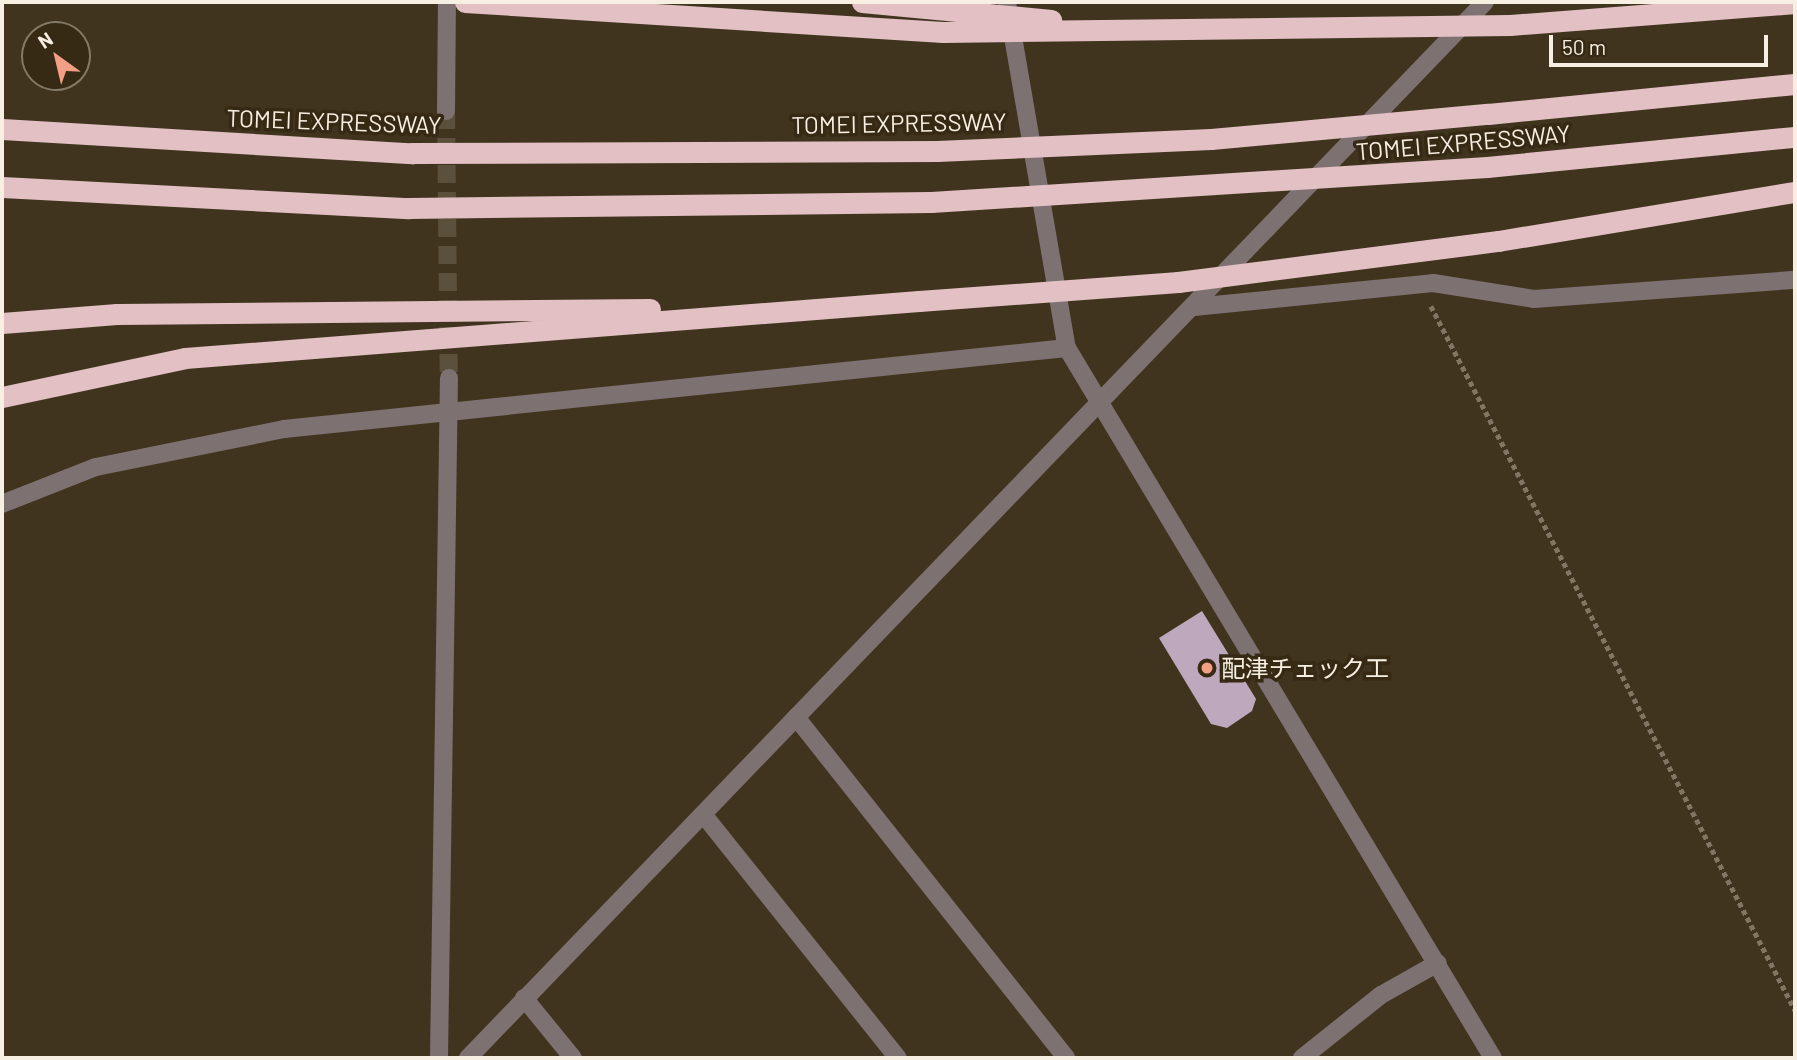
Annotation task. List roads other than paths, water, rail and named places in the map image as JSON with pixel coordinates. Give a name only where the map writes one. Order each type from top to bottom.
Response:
[{"type":"highway","points":[[465,2],[943,32],[1177,32],[1510,25],[1795,3]]},
{"type":"highway","points":[[862,2],[1177,32]]},
{"type":"highway","name":"TOMEI EXPRESSWAY","points":[[2,129],[412,153],[937,150],[1211,139],[1795,84]]},
{"type":"highway","name":"TOMEI EXPRESSWAY","points":[[2,187],[408,208],[931,202],[1487,167],[1795,137]]},
{"type":"highway","points":[[2,397],[185,358],[1178,282],[1498,241],[1795,192]]},
{"type":"highway","points":[[2,323],[117,314],[841,307]]},
{"type":"street","points":[[446,111],[447,2]]},
{"type":"street","points":[[1007,2],[1067,348],[1493,1058]]},
{"type":"street","points":[[468,1058],[1485,2]]},
{"type":"street","points":[[1194,307],[1419,284],[1534,299],[1795,279]]},
{"type":"street","points":[[2,504],[96,467],[157,452],[284,429],[447,415],[1067,348]]},
{"type":"street","points":[[439,1058],[449,378]]},
{"type":"street","points":[[796,717],[1066,1058]]},
{"type":"street","points":[[703,814],[898,1058]]},
{"type":"street","points":[[1301,1058],[1381,995],[1438,963]]},
{"type":"street","points":[[524,998],[573,1058]]},
{"type":"tunnel","points":[[446,111],[449,378]]},
{"type":"place","name":"配津チェック工","points":[[1207,668]]}]
